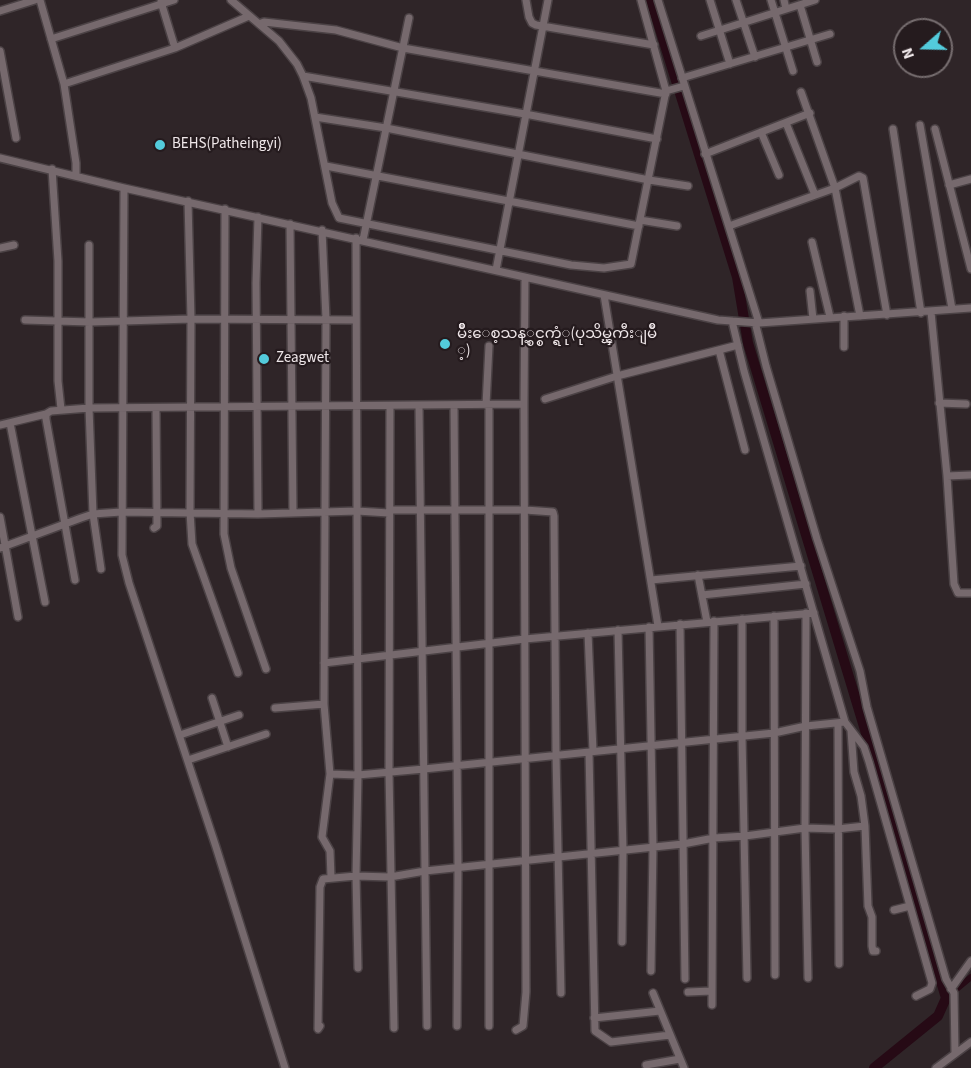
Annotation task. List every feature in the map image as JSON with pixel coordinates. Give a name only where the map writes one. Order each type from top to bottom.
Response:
[{"type":"street","points":[[0,10],[35,0]]},
{"type":"street","points":[[40,0],[64,84],[76,175]]},
{"type":"street","points":[[51,39],[160,2],[174,0]]},
{"type":"street","points":[[231,0],[279,40],[297,64],[303,76],[315,117],[336,215],[363,233],[497,267],[525,277],[734,322],[921,313],[971,308]]},
{"type":"street","points":[[526,0],[527,12],[532,23],[544,28],[654,45]]},
{"type":"street","points":[[497,267],[548,0]]},
{"type":"street","points":[[0,158],[124,188],[322,230],[363,233],[500,252],[571,265],[618,268],[631,264],[668,92],[641,0]]},
{"type":"street","points":[[658,0],[683,87],[729,226],[766,366],[839,612],[860,671],[867,707],[946,979],[952,991],[956,1053]]},
{"type":"street","points":[[710,0],[730,64]]},
{"type":"street","points":[[736,0],[755,57]]},
{"type":"street","points":[[771,0],[793,72]]},
{"type":"street","points":[[784,0],[786,9]]},
{"type":"street","points":[[701,36],[815,0]]},
{"type":"street","points":[[160,2],[175,48]]},
{"type":"street","points":[[800,4],[817,62]]},
{"type":"street","points":[[64,84],[175,48],[249,16]]},
{"type":"street","points":[[358,968],[356,320],[363,233],[409,18]]},
{"type":"street","points":[[259,24],[264,22],[336,30],[403,48],[668,92],[683,87]]},
{"type":"street","points":[[682,78],[830,34]]},
{"type":"street","points":[[0,51],[16,138]]},
{"type":"street","points":[[303,76],[657,139]]},
{"type":"street","points":[[801,92],[835,188],[860,315]]},
{"type":"street","points":[[705,154],[810,113]]},
{"type":"street","points":[[315,117],[386,128],[688,186]]},
{"type":"street","points":[[786,123],[815,195]]},
{"type":"street","points":[[920,125],[952,309]]},
{"type":"street","points":[[893,129],[921,313]]},
{"type":"street","points":[[934,129],[971,269]]},
{"type":"street","points":[[761,132],[779,175]]},
{"type":"street","points":[[326,166],[509,201],[640,223],[677,226]]},
{"type":"street","points":[[52,170],[58,261],[58,381],[61,410]]},
{"type":"street","points":[[729,226],[835,188],[850,179],[859,176],[863,178],[887,315]]},
{"type":"street","points":[[949,185],[971,179]]},
{"type":"street","points":[[124,188],[122,555],[129,583],[180,735],[285,1068]]},
{"type":"street","points":[[188,201],[192,544],[238,673]]},
{"type":"street","points":[[225,209],[224,534],[231,568],[266,669]]},
{"type":"street","points":[[258,217],[258,514]]},
{"type":"street","points":[[290,224],[293,513]]},
{"type":"street","points":[[322,230],[326,319],[324,704],[330,774],[322,837],[330,851],[331,878]]},
{"type":"street","points":[[812,242],[830,317]]},
{"type":"street","points":[[0,248],[14,245]]},
{"type":"street","points":[[89,245],[89,408],[93,514],[101,569]]},
{"type":"street","points":[[516,1030],[523,1026],[526,992],[525,277]]},
{"type":"street","points":[[810,291],[813,319]]},
{"type":"street","points":[[604,295],[658,626]]},
{"type":"street","points":[[931,312],[947,476],[954,584],[958,593],[971,593]]},
{"type":"street","points":[[844,316],[844,347]]},
{"type":"street","points":[[26,320],[90,322],[191,319],[356,320]]},
{"type":"street","points":[[734,322],[738,345],[806,584],[810,613],[841,723],[837,829],[839,964]]},
{"type":"street","points":[[545,399],[617,376],[738,345]]},
{"type":"street","points":[[489,346],[489,1026]]},
{"type":"street","points":[[718,350],[745,450]]},
{"type":"street","points":[[939,403],[966,404]]},
{"type":"street","points":[[0,425],[51,411],[89,408],[524,404]]},
{"type":"street","points":[[454,405],[457,1026]]},
{"type":"street","points":[[390,406],[389,772],[394,1028]]},
{"type":"street","points":[[419,406],[427,1026]]},
{"type":"street","points":[[154,528],[157,526],[156,409]]},
{"type":"street","points":[[46,414],[63,525],[75,580]]},
{"type":"street","points":[[10,423],[45,602]]},
{"type":"street","points":[[947,476],[971,475]]},
{"type":"street","points":[[2,547],[93,514],[121,512],[258,514],[357,511],[389,513],[391,510],[525,510],[550,511],[554,514],[561,993]]},
{"type":"street","points":[[0,517],[2,547],[18,617]]},
{"type":"street","points":[[651,580],[801,566]]},
{"type":"street","points":[[698,575],[711,621],[714,739],[712,1005]]},
{"type":"street","points":[[702,595],[806,584]]},
{"type":"street","points":[[324,663],[456,646],[810,613]]},
{"type":"street","points":[[808,978],[805,828],[810,613]]},
{"type":"street","points":[[774,616],[776,975]]},
{"type":"street","points":[[742,619],[747,978]]},
{"type":"street","points":[[680,624],[685,979]]},
{"type":"street","points":[[649,627],[653,847],[651,971]]},
{"type":"street","points":[[618,630],[623,850],[622,942]]},
{"type":"street","points":[[588,633],[596,1033],[611,1042],[670,1035]]},
{"type":"street","points":[[212,698],[228,747]]},
{"type":"street","points":[[276,708],[324,704]]},
{"type":"street","points":[[180,735],[239,715]]},
{"type":"street","points":[[330,774],[358,776],[774,733],[806,726],[841,723],[864,747],[932,983],[930,989],[916,996]]},
{"type":"street","points":[[851,731],[854,772],[861,796],[865,826],[868,906],[872,917],[872,950],[876,951]]},
{"type":"street","points":[[188,760],[266,734]]},
{"type":"street","points":[[320,1026],[318,1029],[320,887],[323,879],[356,876],[390,877],[458,867],[683,844],[714,838],[805,828],[837,829],[865,826]]},
{"type":"street","points":[[894,910],[910,906]]},
{"type":"street","points":[[952,991],[971,961]]},
{"type":"street","points":[[688,992],[711,991]]},
{"type":"street","points":[[653,993],[684,1068]]},
{"type":"street","points":[[594,1018],[660,1011]]},
{"type":"street","points":[[936,1068],[971,1042]]},
{"type":"street","points":[[646,1065],[680,1059]]},
{"type":"waterway","points":[[651,0],[737,277],[748,343],[946,998],[938,1016],[874,1068]]},
{"type":"waterway","points":[[946,998],[971,977]]},
{"type":"place","name":"BEHS(Patheingyi)","points":[[160,145]]},
{"type":"place","name":"မ်ိဳးေစ့သန့္စင္စက္ရံု(ပုသိမ္ၾကီးျမိဳ ့)","points":[[445,344]]},
{"type":"place","name":"Zeagwet","points":[[264,359]]}]
